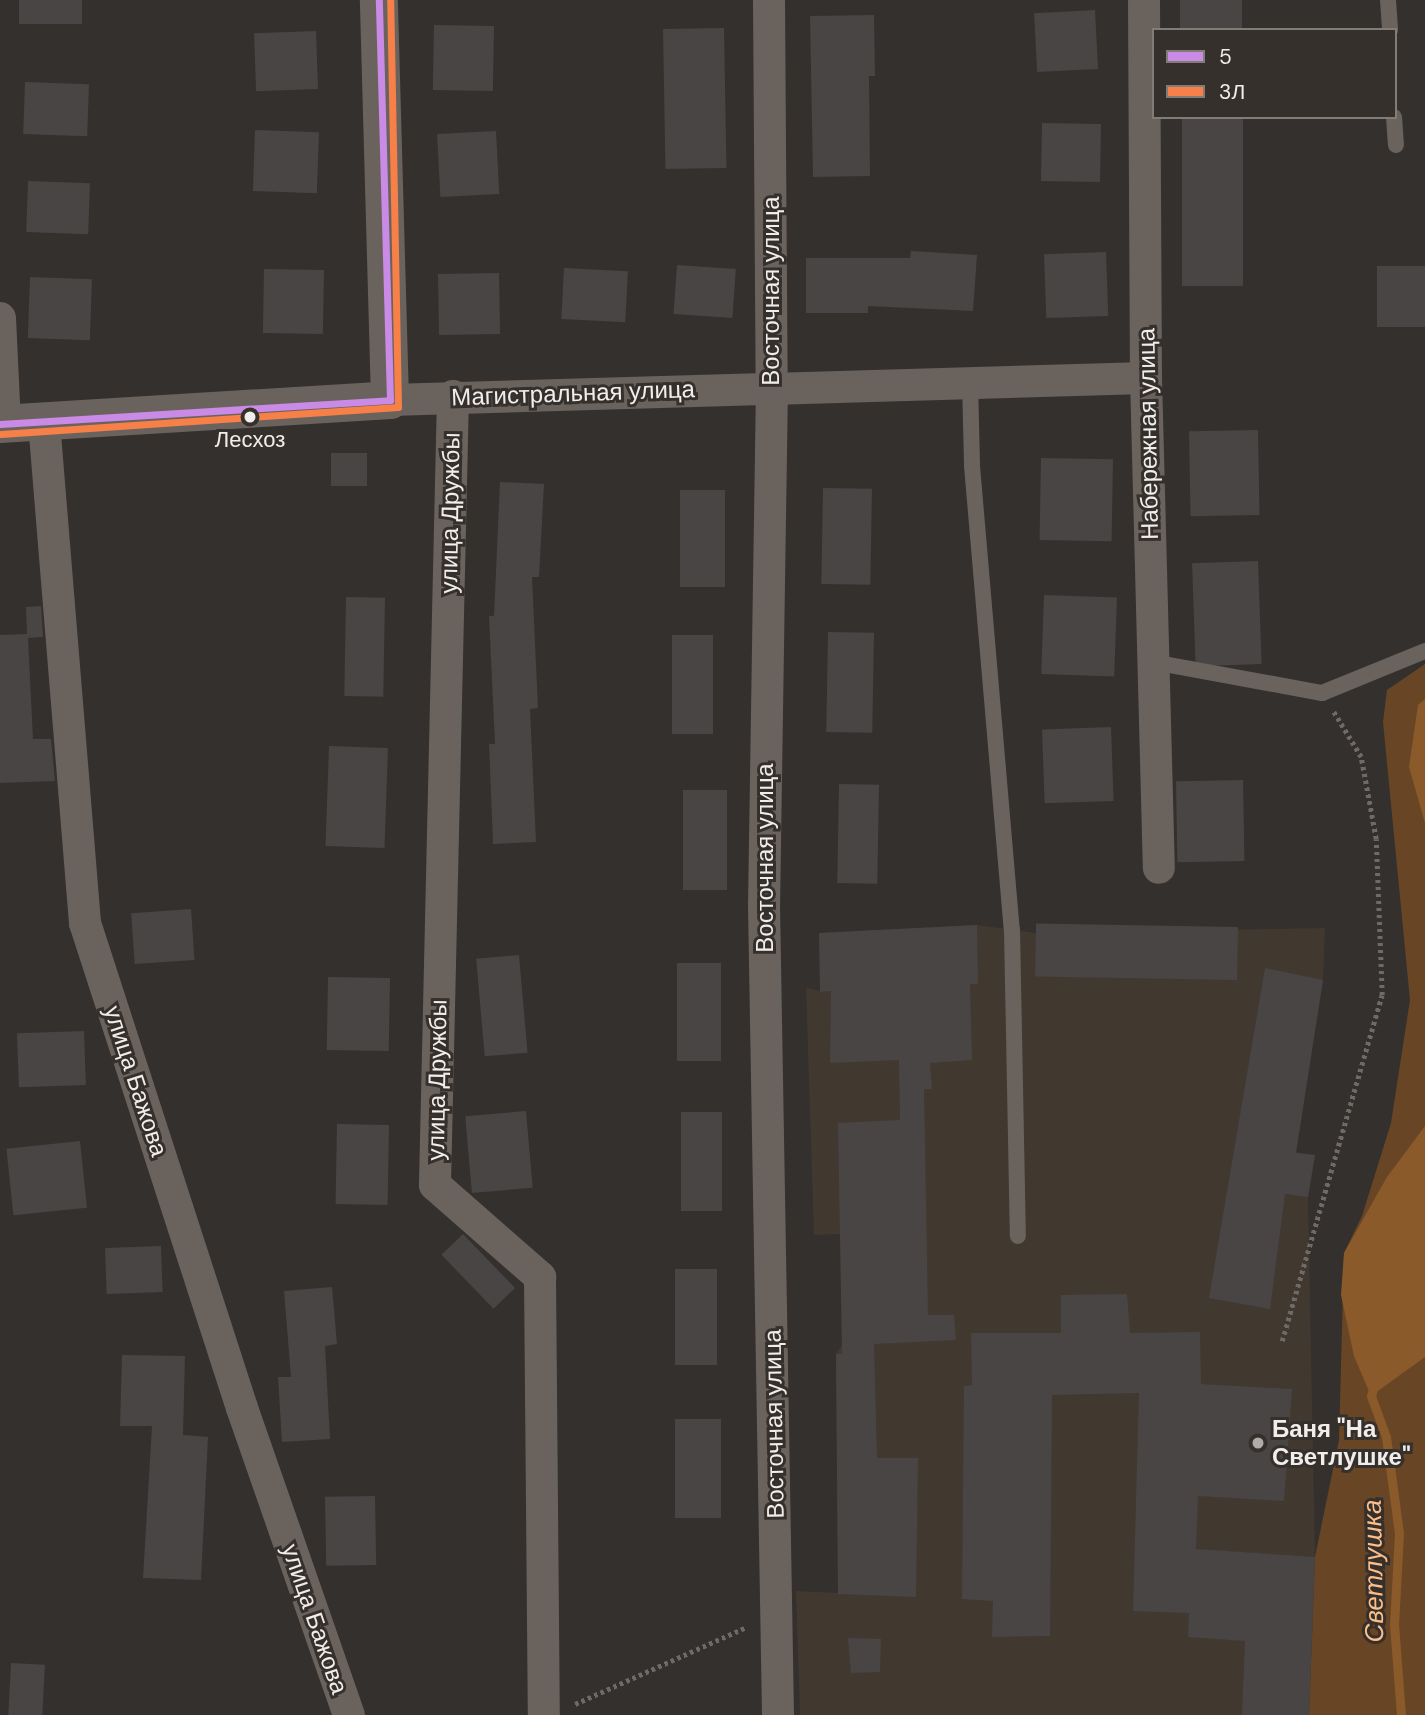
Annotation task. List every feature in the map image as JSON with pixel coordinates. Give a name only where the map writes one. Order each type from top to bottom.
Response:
[{"type":"street","points":[[379,0],[390,400]]},
{"type":"street","name":"Восточная улица","points":[[769,0],[772,387],[764,905],[778,1715]]},
{"type":"street","name":"Набережная улица","points":[[1144,0],[1146,378],[1159,869]]},
{"type":"street","points":[[0,318],[3,424]]},
{"type":"street","name":"Магистральная улица","points":[[3,424],[453,396],[1146,378]]},
{"type":"street","name":"улица Дружбы","points":[[453,396],[435,1185],[540,1278],[553,1712]]},
{"type":"street","name":"улица Бажова","points":[[44,422],[85,923],[242,1408],[348,1715]]},
{"type":"lane","points":[[1388,0],[1390,28]]},
{"type":"lane","points":[[1394,119],[1396,145]]},
{"type":"lane","points":[[970,382],[972,466],[1011,916],[1018,1237]]},
{"type":"lane","points":[[1153,662],[1322,693],[1425,651]]},
{"type":"path","points":[[1282,1341],[1382,995],[1376,839],[1361,757],[1322,693]]},
{"type":"path","points":[[553,1712],[778,1612]]},
{"type":"shaded area","points":[[1425,664],[1425,1715],[1309,1715],[1315,1557],[1339,1440],[1344,1253],[1362,1216],[1391,1123],[1410,1000],[1383,722],[1387,690]]},
{"type":"shaded area","points":[[1425,699],[1425,823],[1409,767],[1418,705]]},
{"type":"shaded area","points":[[977,925],[1036,933],[1325,928],[1323,980],[1296,1152],[1315,1155],[1308,1197],[1315,1557],[1309,1715],[800,1715],[796,1591],[838,1593],[836,1354],[842,1345],[841,1234],[814,1235],[806,988],[820,991],[819,933]]},
{"type":"shaded area","points":[[1425,1126],[1425,1357],[1371,1396],[1354,1356],[1341,1295],[1344,1253],[1387,1177]]},
{"type":"building","points":[[19,0],[82,0],[82,24],[19,24]]},
{"type":"building","points":[[1180,0],[1242,0],[1242,28],[1180,28]]},
{"type":"building","points":[[1095,10],[1098,69],[1037,72],[1034,13]]},
{"type":"building","points":[[874,15],[875,76],[869,76],[870,176],[813,177],[810,16]]},
{"type":"building","points":[[434,25],[494,26],[493,91],[433,90]]},
{"type":"building","points":[[724,28],[726,168],[665,169],[663,29]]},
{"type":"building","points":[[316,31],[318,89],[256,91],[254,33]]},
{"type":"building","points":[[25,82],[89,84],[87,136],[23,134]]},
{"type":"building","points":[[1182,119],[1243,119],[1243,286],[1182,286]]},
{"type":"building","points":[[1042,123],[1101,124],[1100,182],[1041,181]]},
{"type":"building","points":[[255,130],[319,132],[317,193],[253,191]]},
{"type":"building","points":[[496,131],[499,194],[440,197],[437,134]]},
{"type":"building","points":[[28,181],[90,183],[88,234],[26,232]]},
{"type":"building","points":[[911,251],[977,255],[973,311],[868,306],[868,313],[806,313],[806,258],[910,258]]},
{"type":"building","points":[[1106,252],[1108,316],[1046,318],[1044,254]]},
{"type":"building","points":[[677,265],[736,269],[732,318],[674,314]]},
{"type":"building","points":[[1377,266],[1425,266],[1425,327],[1377,327]]},
{"type":"building","points":[[564,268],[628,271],[625,322],[561,319]]},
{"type":"building","points":[[264,269],[324,270],[323,334],[263,333]]},
{"type":"building","points":[[499,273],[500,334],[439,335],[438,274]]},
{"type":"building","points":[[30,277],[92,279],[90,340],[28,338]]},
{"type":"building","points":[[1258,430],[1259,515],[1190,516],[1189,431]]},
{"type":"building","points":[[331,453],[367,453],[367,486],[331,486]]},
{"type":"building","points":[[1041,458],[1113,459],[1112,541],[1040,540]]},
{"type":"building","points":[[500,482],[544,484],[539,577],[532,577],[538,708],[530,709],[536,842],[493,844],[489,744],[495,744],[489,616],[494,616]]},
{"type":"building","points":[[823,488],[872,489],[870,585],[821,584]]},
{"type":"building","points":[[680,490],[725,490],[725,587],[680,587]]},
{"type":"building","points":[[1258,561],[1262,664],[1196,666],[1192,563]]},
{"type":"building","points":[[1044,595],[1117,598],[1114,676],[1041,674]]},
{"type":"building","points":[[346,597],[385,598],[383,697],[344,696]]},
{"type":"building","points":[[41,606],[43,637],[28,638],[33,739],[51,739],[55,781],[0,783],[0,635],[27,634],[26,607]]},
{"type":"building","points":[[828,632],[874,633],[872,733],[826,732]]},
{"type":"building","points":[[672,635],[713,635],[713,734],[672,734]]},
{"type":"building","points":[[1111,727],[1114,801],[1045,803],[1042,729]]},
{"type":"building","points":[[329,746],[388,748],[384,848],[326,846]]},
{"type":"building","points":[[1243,780],[1244,861],[1177,862],[1176,781]]},
{"type":"building","points":[[839,784],[879,785],[877,884],[837,883]]},
{"type":"building","points":[[683,790],[727,790],[727,890],[683,890]]},
{"type":"building","points":[[191,909],[195,960],[135,964],[131,913]]},
{"type":"building","points":[[1036,923],[1238,927],[1237,980],[1035,976]]},
{"type":"building","points":[[977,925],[978,984],[970,984],[972,1060],[930,1063],[932,1089],[924,1089],[928,1315],[954,1315],[956,1340],[874,1344],[877,1458],[918,1458],[916,1597],[838,1594],[836,1354],[842,1354],[838,1123],[900,1120],[899,1060],[830,1063],[831,991],[820,992],[819,933]]},
{"type":"building","points":[[519,955],[528,1053],[485,1056],[476,959]]},
{"type":"building","points":[[677,963],[721,963],[721,1061],[677,1061]]},
{"type":"building","points":[[1265,968],[1323,980],[1296,1153],[1315,1155],[1308,1197],[1285,1194],[1270,1309],[1209,1298]]},
{"type":"building","points":[[328,977],[390,978],[389,1051],[327,1050]]},
{"type":"building","points":[[84,1031],[86,1085],[19,1087],[17,1033]]},
{"type":"building","points":[[526,1111],[533,1188],[472,1193],[465,1116]]},
{"type":"building","points":[[681,1112],[722,1112],[722,1211],[681,1211]]},
{"type":"building","points":[[337,1124],[389,1125],[388,1205],[336,1204]]},
{"type":"building","points":[[80,1141],[87,1208],[13,1215],[6,1149]]},
{"type":"building","points":[[463,1234],[515,1288],[494,1309],[441,1255]]},
{"type":"building","points":[[161,1246],[163,1292],[107,1294],[105,1248]]},
{"type":"building","points":[[675,1269],[717,1269],[717,1365],[675,1365]]},
{"type":"building","points":[[332,1287],[337,1344],[325,1346],[330,1439],[282,1442],[278,1377],[291,1377],[284,1291]]},
{"type":"building","points":[[1127,1294],[1130,1333],[1200,1332],[1201,1384],[1292,1389],[1284,1501],[1198,1496],[1196,1549],[1315,1557],[1309,1715],[1242,1715],[1245,1641],[1188,1637],[1189,1613],[1133,1611],[1139,1393],[1052,1395],[1050,1636],[992,1637],[993,1601],[962,1599],[964,1386],[972,1385],[971,1333],[1061,1333],[1061,1295]]},
{"type":"building","points":[[122,1355],[185,1356],[183,1435],[208,1437],[201,1580],[143,1578],[152,1426],[120,1426]]},
{"type":"building","points":[[675,1419],[721,1419],[721,1518],[675,1518]]},
{"type":"building","points":[[375,1496],[376,1565],[326,1566],[325,1497]]},
{"type":"building","points":[[848,1638],[881,1639],[880,1672],[851,1673]]},
{"type":"building","points":[[11,1663],[45,1665],[42,1715],[8,1715]]},
{"type":"waterway","name":"Светлушка","points":[[1374,1385],[1371,1396],[1386,1437],[1399,1533],[1394,1624],[1401,1715]]},
{"type":"transit line","name":"5","points":[[0,424],[390,400],[379,0]]},
{"type":"transit line","name":"3Л","points":[[1,434],[398,407],[390,0]]},
{"type":"place","name":"Лесхоз","points":[[250,417]]},
{"type":"place","name":"Баня \"На Светлушке\"","points":[[1258,1443]]}]
